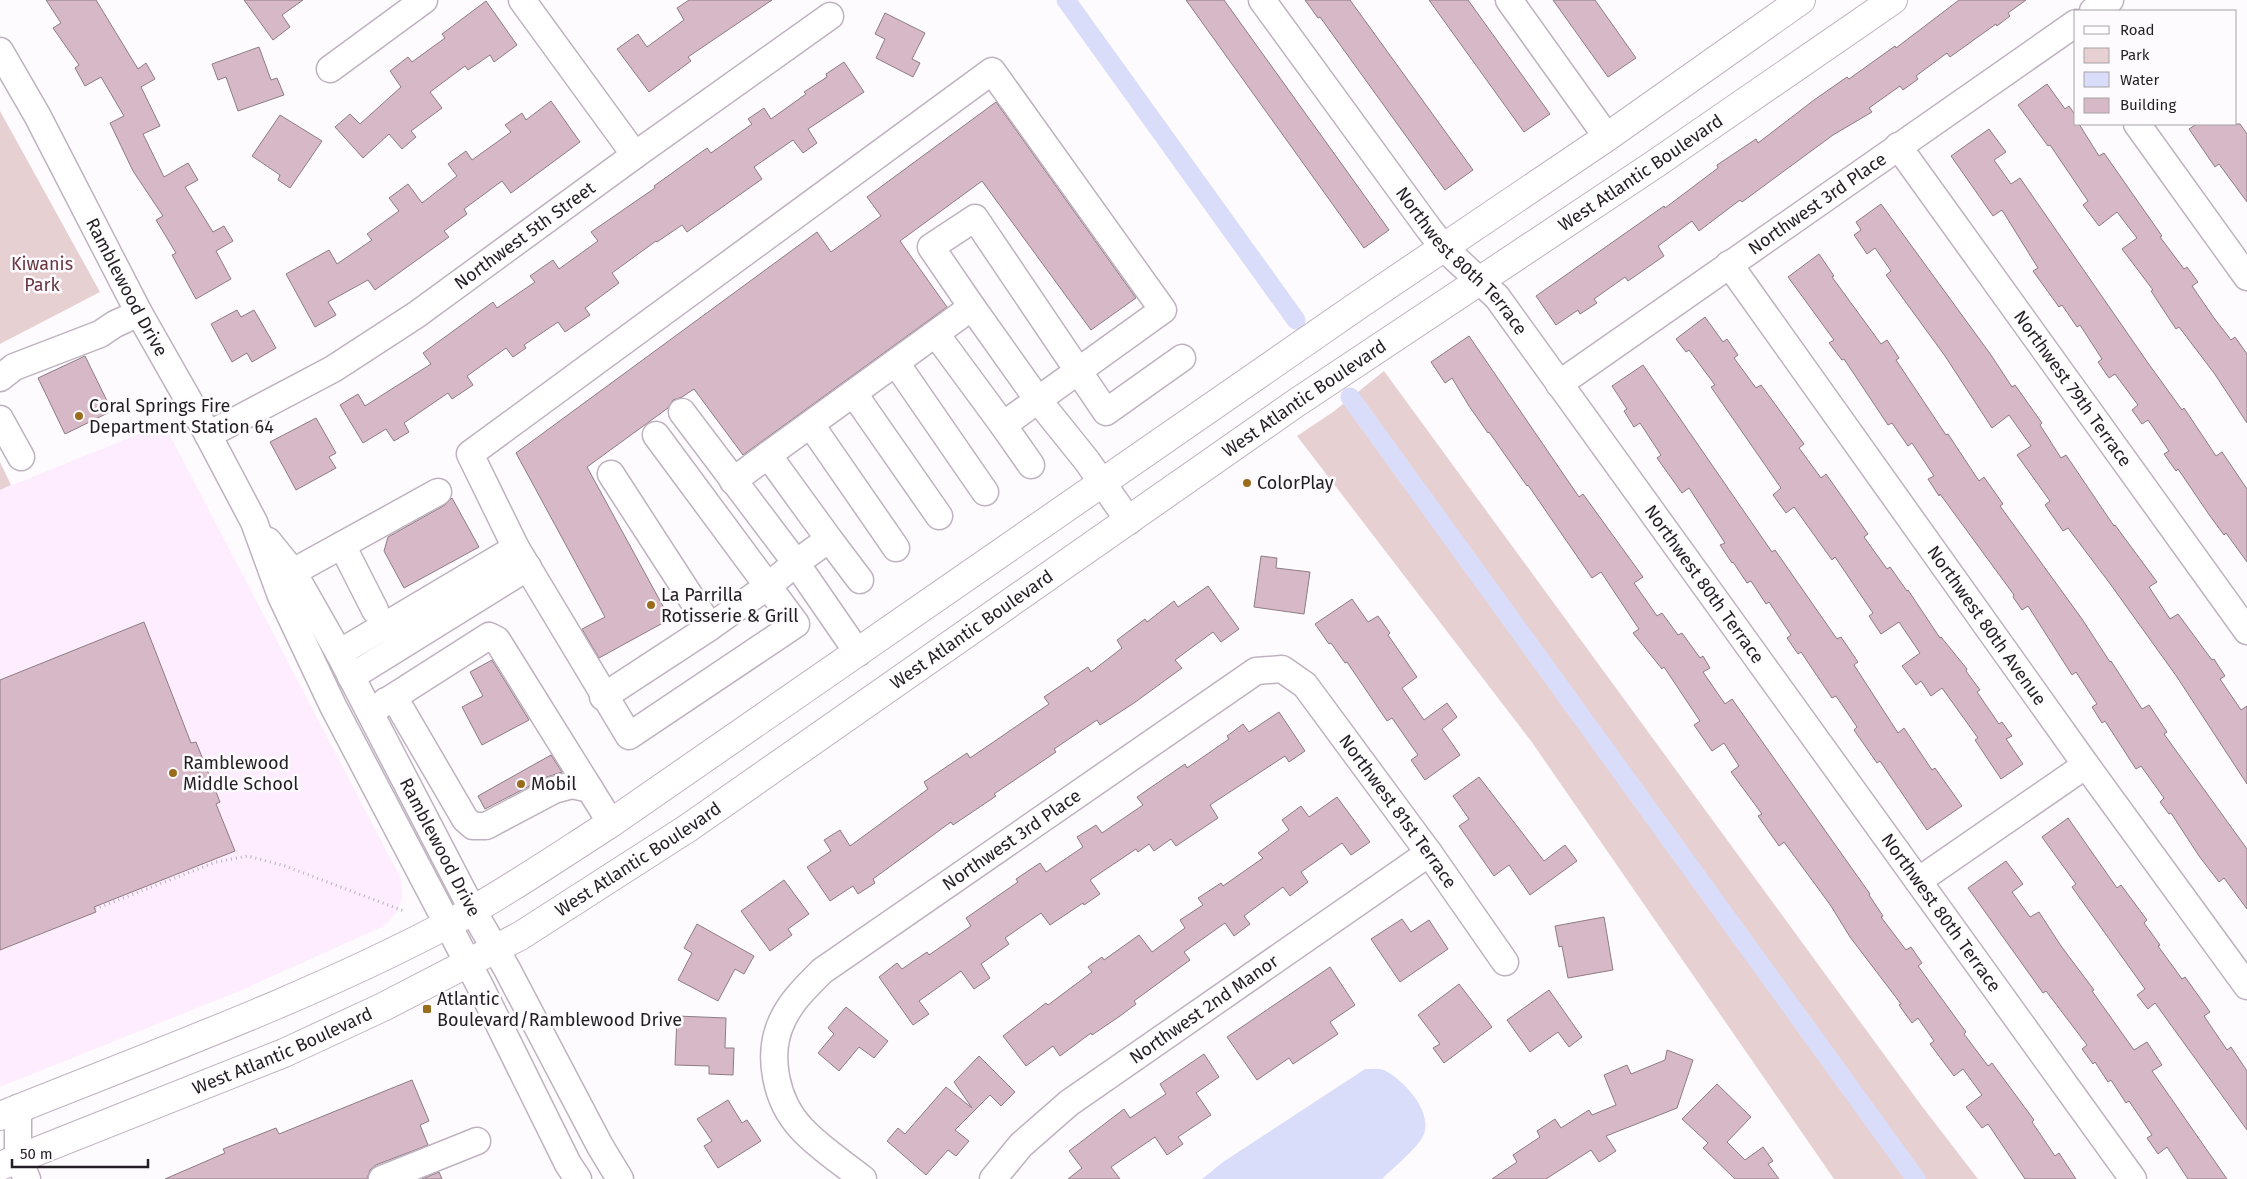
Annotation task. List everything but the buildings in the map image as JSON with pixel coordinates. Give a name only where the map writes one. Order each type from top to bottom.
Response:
[{"type":"main road","points":[[9,1112],[293,999],[473,911],[612,823],[1360,304],[1607,137],[1801,0]]},
{"type":"main road","name":"West Atlantic Boulevard","points":[[11,1163],[284,1053],[383,1007],[520,936],[688,828],[1296,403],[1655,164],[1893,0]]},
{"type":"street","points":[[330,68],[424,0]]},
{"type":"street","points":[[522,0],[634,155]]},
{"type":"street","name":"Northwest 80th Terrace","points":[[1262,0],[1444,248],[1497,297],[2133,1179]]},
{"type":"street","points":[[1509,0],[1607,137]]},
{"type":"street","points":[[2095,10],[2110,0]]},
{"type":"street","name":"Northwest 5th Street","points":[[208,435],[333,369],[416,315],[634,155],[830,16]]},
{"type":"street","name":"Northwest 3rd Place","points":[[1559,384],[1898,146],[2073,30]]},
{"type":"street","name":"Ramblewood Drive","points":[[0,50],[37,114],[140,313],[254,522],[281,596],[325,689],[468,964],[568,1164],[578,1179]]},
{"type":"street","points":[[656,435],[796,624],[629,736],[522,558],[470,454],[992,71],[1163,310],[1003,425]]},
{"type":"street","points":[[2139,125],[2247,277]]},
{"type":"street","name":"Northwest 79th Terrace","points":[[1898,146],[2247,631]]},
{"type":"street","points":[[1128,522],[1087,461],[1038,400],[931,247],[975,218],[1079,369],[1106,412],[1182,358]]},
{"type":"street","name":"Northwest 80th Avenue","points":[[1729,264],[2086,765],[2247,986]]},
{"type":"street","points":[[734,481],[972,307]]},
{"type":"street","points":[[0,378],[14,367],[100,334],[114,324],[140,313]]},
{"type":"street","points":[[936,334],[1031,465]]},
{"type":"street","points":[[896,363],[985,492]]},
{"type":"street","points":[[854,394],[939,516]]},
{"type":"street","points":[[682,412],[796,563],[858,653]]},
{"type":"street","points":[[0,419],[21,456]]},
{"type":"street","points":[[811,425],[896,548]]},
{"type":"street","points":[[768,455],[860,580]]},
{"type":"street","points":[[611,474],[710,626]]},
{"type":"street","points":[[293,572],[438,492]]},
{"type":"street","name":"Ramblewood Drive","points":[[254,522],[293,572],[351,677],[378,707],[473,911],[507,969],[600,1146],[620,1179]]},
{"type":"street","points":[[604,697],[768,586],[828,539]]},
{"type":"street","points":[[342,545],[375,610]]},
{"type":"street","points":[[338,653],[522,558]]},
{"type":"street","points":[[351,677],[522,558]]},
{"type":"street","points":[[378,707],[489,636],[497,640],[612,823]]},
{"type":"street","name":"Northwest 3rd Place","points":[[863,1179],[801,1128],[782,1102],[776,1078],[775,1047],[781,1021],[799,993],[822,971],[1256,671],[1282,669]]},
{"type":"street","name":"Northwest 81st Terrace","points":[[1282,669],[1305,685],[1429,853],[1505,962]]},
{"type":"street","points":[[378,707],[398,704],[465,819],[473,826],[486,826],[554,790],[572,784],[590,789]]},
{"type":"street","points":[[1918,880],[2086,765]]},
{"type":"street","name":"Northwest 2nd Manor","points":[[993,1179],[1021,1145],[1070,1103],[1429,853]]},
{"type":"street","points":[[9,1112],[11,1163]]},
{"type":"street","points":[[382,1179],[477,1141]]},
{"type":"path","points":[[95,910],[216,862],[248,856],[285,866],[404,911]]},
{"type":"shaded area","name":"Ramblewood Middle School","points":[[164,424],[401,879],[402,898],[397,912],[384,926],[237,992],[0,1087],[0,490]]},
{"type":"green space","name":"Kiwanis Park","points":[[0,111],[100,292],[0,344]]},
{"type":"green space","points":[[1384,371],[1921,1105],[1978,1179],[1834,1179],[1531,741],[1297,436],[1333,412]]},
{"type":"green space","points":[[0,462],[11,485],[0,490]]},
{"type":"water","points":[[1365,1069],[1384,1070],[1400,1081],[1416,1099],[1425,1119],[1425,1129],[1419,1143],[1382,1179],[1202,1179],[1223,1162]]},
{"type":"waterway","points":[[1066,0],[1296,320]]},
{"type":"waterway","points":[[1350,397],[1916,1179]]},
{"type":"place","name":"Coral Springs Fire Department Station 64","points":[[79,416]]},
{"type":"place","name":"ColorPlay","points":[[1247,483]]},
{"type":"place","name":"La Parrilla Rotisserie & Grill","points":[[651,605]]},
{"type":"place","name":"Ramblewood Middle School","points":[[173,773]]},
{"type":"place","name":"Mobil","points":[[521,784]]},
{"type":"place","name":"Atlantic Boulevard/Ramblewood Drive","points":[[427,1009]]}]
